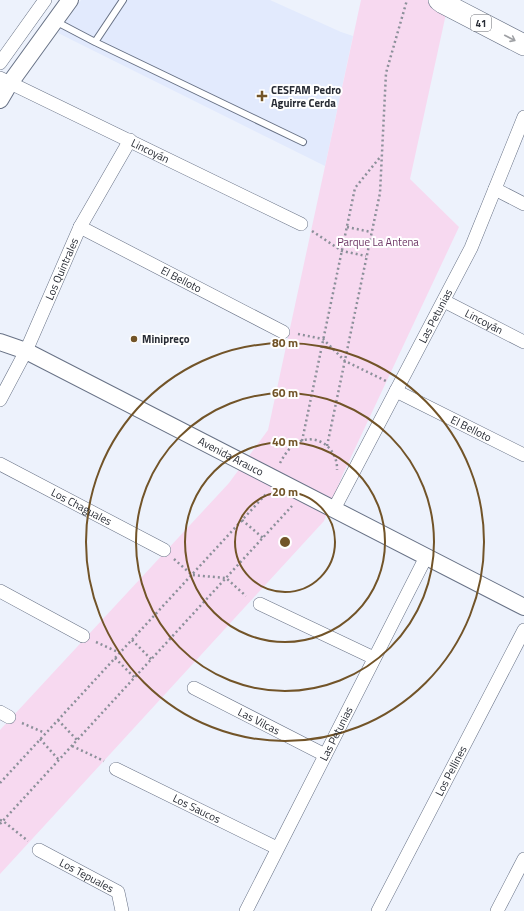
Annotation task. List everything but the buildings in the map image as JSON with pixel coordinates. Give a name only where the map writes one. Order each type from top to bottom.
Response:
[{"type":"main road","name":"41","points":[[438,0],[443,4],[524,45]]},
{"type":"street","points":[[0,63],[5,45],[45,0]]},
{"type":"street","points":[[0,100],[5,80],[55,21],[70,0]]},
{"type":"street","name":"Lincoyán","points":[[5,80],[301,224]]},
{"type":"street","name":"Las Petunias","points":[[334,509],[471,248],[524,117]]},
{"type":"street","name":"Los Quintrales","points":[[0,400],[26,351],[80,227],[130,140]]},
{"type":"street","points":[[495,189],[524,204]]},
{"type":"street","name":"El Belloto","points":[[80,227],[283,332]]},
{"type":"street","name":"Lincoyán","points":[[444,301],[524,342]]},
{"type":"street","name":"Avenida Arauco","points":[[0,342],[26,351],[524,607]]},
{"type":"street","name":"El Belloto","points":[[397,389],[524,455]]},
{"type":"street","name":"Los Chaguales","points":[[0,464],[164,550]]},
{"type":"street","name":"Las Petunias","points":[[246,911],[426,557]]},
{"type":"street","points":[[0,591],[83,636]]},
{"type":"street","points":[[260,604],[374,658]]},
{"type":"street","name":"Los Pellines","points":[[378,911],[524,630]]},
{"type":"street","name":"Las Vilcas","points":[[194,688],[325,755]]},
{"type":"street","name":"Los Saucos","points":[[116,769],[278,848]]},
{"type":"street","name":"Los Tepuales","points":[[39,850],[118,892],[122,911]]},
{"type":"street","points":[[497,911],[524,859]]},
{"type":"lane","points":[[95,42],[123,0]]},
{"type":"lane","points":[[55,21],[95,42],[303,142]]},
{"type":"path","points":[[327,446],[380,193],[386,73],[408,0]]},
{"type":"path","points":[[302,441],[355,188],[382,156]]},
{"type":"path","points":[[301,224],[342,251],[366,256]]},
{"type":"path","points":[[347,227],[371,232]]},
{"type":"path","points":[[283,332],[323,339],[345,361],[397,389]]},
{"type":"path","points":[[0,782],[242,520],[275,479],[288,449],[296,443],[302,441],[314,440],[322,442],[334,454],[337,462],[336,478]]},
{"type":"path","points":[[0,824],[2,820],[304,494]]},
{"type":"path","points":[[242,520],[263,538]]},
{"type":"path","points":[[164,550],[192,575],[226,578],[246,596]]},
{"type":"path","points":[[83,636],[120,653]]},
{"type":"path","points":[[132,640],[152,659]]},
{"type":"path","points":[[115,658],[135,678]]},
{"type":"path","points":[[5,714],[45,734]]},
{"type":"path","points":[[58,720],[77,740]]},
{"type":"path","points":[[40,739],[59,760]]},
{"type":"path","points":[[72,746],[99,758],[116,769]]},
{"type":"path","points":[[2,820],[39,850]]},
{"type":"shaded area","name":"CESFAM Pedro Aguirre Cerda","points":[[81,0],[270,0],[353,36],[325,166],[58,33]]},
{"type":"green space","name":"Parque La Antena","points":[[361,0],[449,0],[410,179],[459,227],[343,474],[324,521],[0,874],[0,730],[229,483],[268,430]]},
{"type":"place","name":"CESFAM Pedro Aguirre Cerda","points":[[262,96]]},
{"type":"place","name":"Minipreço","points":[[134,339]]}]
